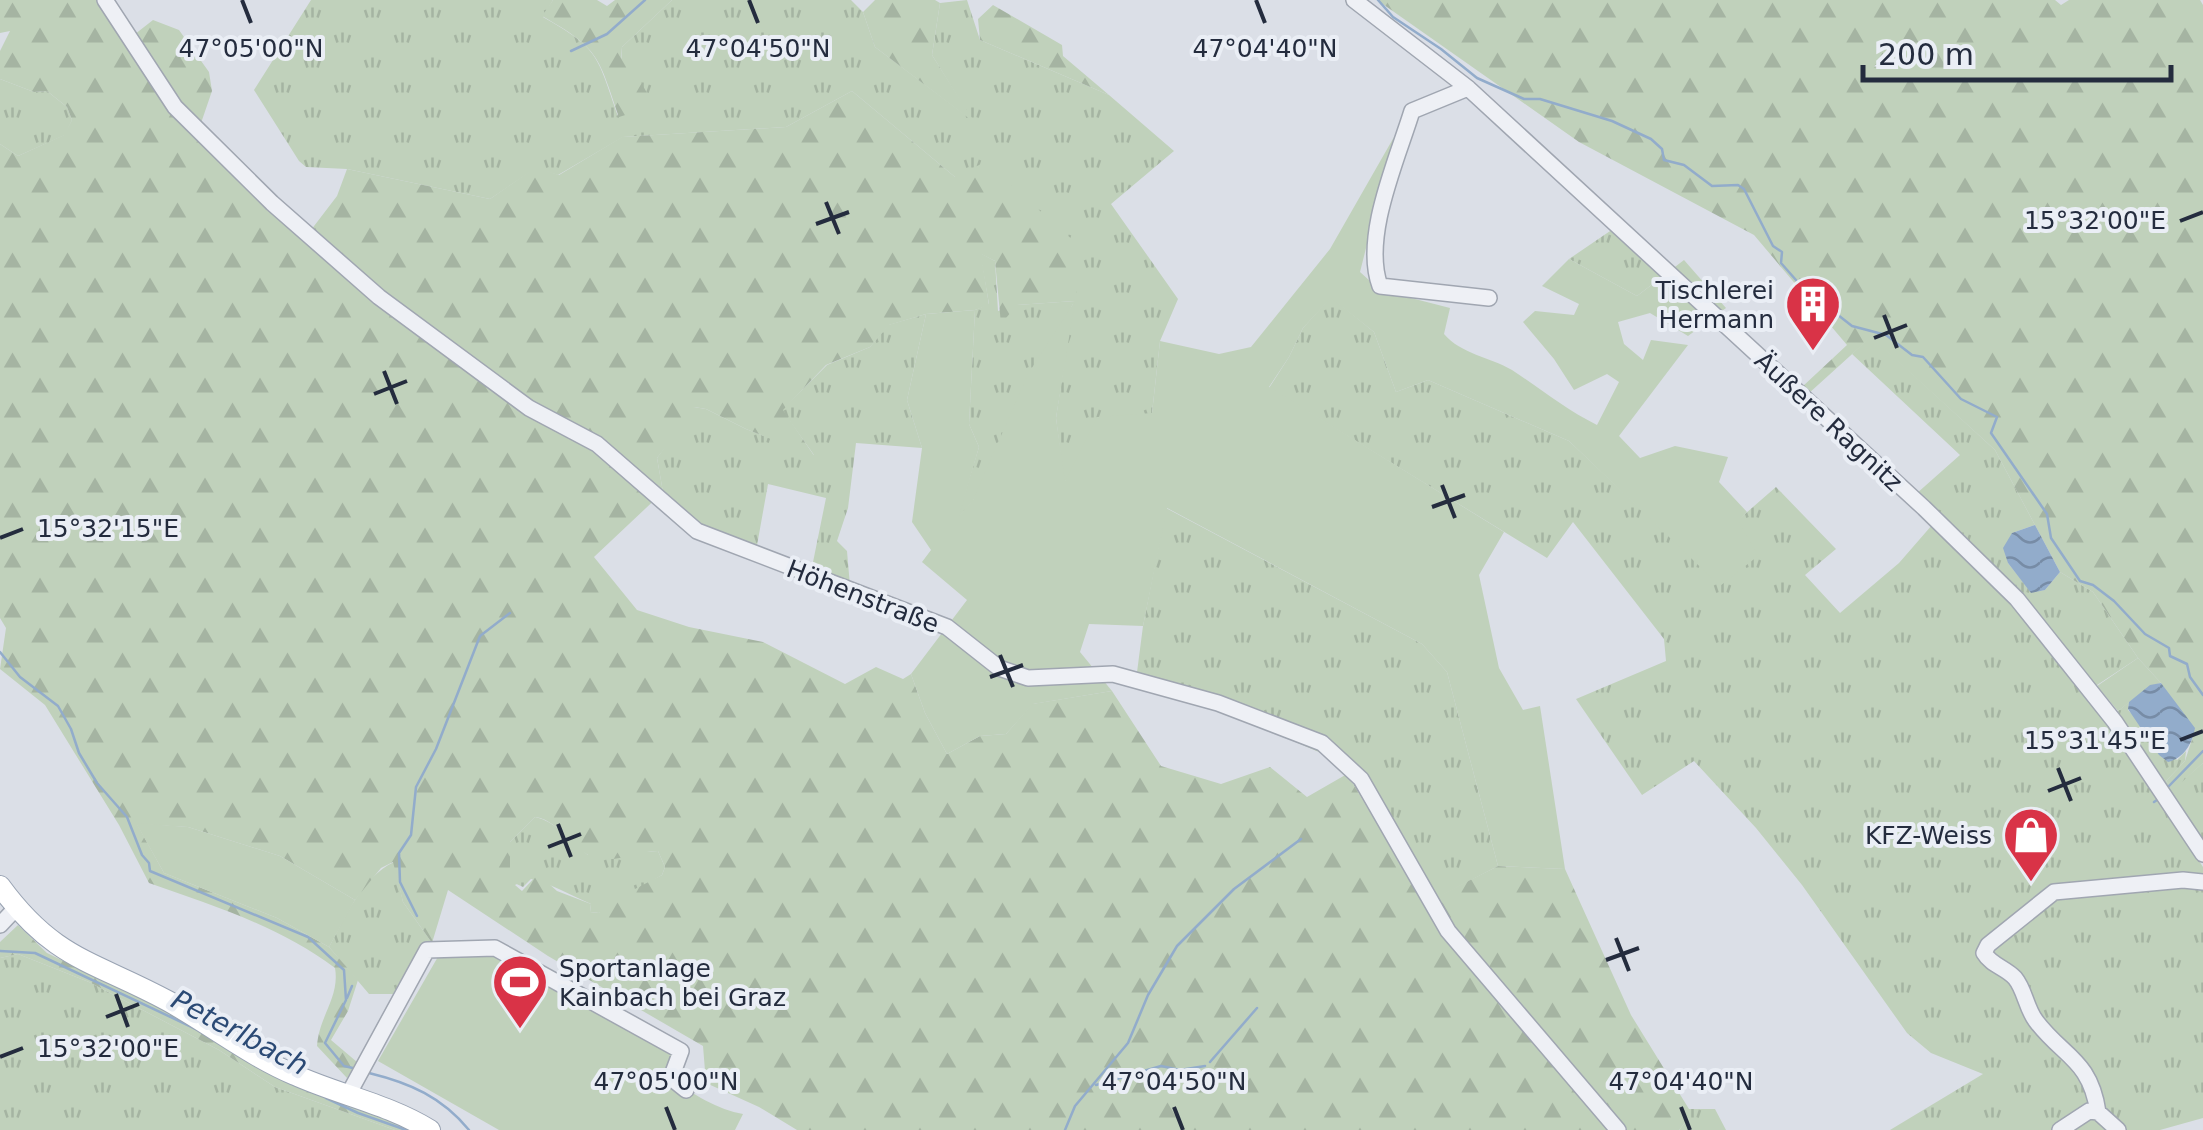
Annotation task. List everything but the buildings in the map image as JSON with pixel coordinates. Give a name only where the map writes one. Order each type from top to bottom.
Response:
[{"type":"main road","points":[[0,886],[16,908],[73,957],[167,1001],[290,1074],[352,1086],[430,1130]]},
{"type":"street","name":"Höhenstraße","points":[[105,0],[175,108],[272,203],[378,298],[529,408],[597,444],[697,531],[947,627],[999,668],[1013,673],[1028,678],[1113,674],[1218,703],[1322,743],[1361,779],[1448,930],[1618,1130]]},
{"type":"street","name":"Äußere Ragnitz","points":[[1354,0],[1468,88],[1924,508],[2017,599],[2115,722],[2203,854]]},
{"type":"street","points":[[1468,88],[1412,112],[1375,236],[1374,268],[1380,286],[1489,298]]},
{"type":"street","points":[[2118,1130],[2098,1112],[2078,1060],[2039,1026],[2015,978],[1984,953],[1988,945],[2054,892],[2184,880],[2203,882]]},
{"type":"street","points":[[0,925],[16,908]]},
{"type":"street","points":[[352,1086],[427,950],[495,948],[680,1051],[672,1078],[686,1090]]},
{"type":"street","points":[[2060,1130],[2089,1111],[2098,1112]]},
{"type":"green space","points":[[0,0],[107,0],[130,38],[153,20],[179,30],[209,72],[212,91],[200,126],[311,230],[337,196],[347,169],[490,199],[536,167],[559,175],[622,137],[786,127],[852,91],[955,177],[985,162],[1084,250],[1075,301],[1017,305],[1001,324],[995,261],[981,254],[989,305],[926,314],[889,325],[870,347],[826,365],[783,410],[815,457],[694,407],[692,428],[677,433],[657,458],[663,492],[594,557],[637,610],[689,627],[763,642],[845,684],[876,667],[903,679],[911,674],[925,713],[947,754],[980,736],[1006,734],[1032,704],[1112,691],[1161,766],[1221,784],[1270,767],[1307,797],[1347,774],[1425,903],[1498,866],[1565,869],[1631,1015],[1689,1109],[1689,1118],[1679,1130],[797,1130],[706,1083],[703,1046],[548,956],[448,890],[432,943],[403,902],[393,862],[381,868],[355,900],[280,856],[188,827],[137,824],[164,873],[277,918],[329,947],[358,980],[348,1011],[331,1040],[357,1062],[347,1078],[317,1046],[335,988],[335,968],[269,929],[149,883],[119,825],[45,705],[0,669],[6,628],[0,618],[0,144],[18,156],[64,135],[72,120],[67,107],[47,91],[34,92],[0,79],[0,51],[10,31],[0,33]],"holes":[[[535,817],[545,820],[592,857],[609,859],[658,851],[665,867],[662,875],[606,904],[599,913],[590,912],[591,904],[557,891],[538,874],[522,891],[515,885],[519,883],[510,880],[510,842]]]},
{"type":"green space","points":[[311,0],[553,0],[543,17],[576,38],[594,56],[618,116],[622,47],[672,0],[851,0],[863,12],[875,47],[972,120],[932,55],[940,3],[967,0],[980,40],[1109,95],[1174,151],[1111,204],[1178,299],[1160,341],[1152,413],[1064,482],[1056,418],[1073,304],[973,501],[957,519],[979,447],[969,424],[975,310],[989,304],[980,253],[995,261],[998,311],[1016,305],[1075,301],[955,177],[852,91],[786,127],[623,137],[558,175],[536,168],[490,199],[347,169],[306,167],[299,161],[254,90]]},
{"type":"green space","points":[[553,0],[597,0],[607,6],[615,0],[672,0],[622,47],[621,58],[631,65],[647,93],[638,111],[619,117],[594,56],[576,37],[542,16]]},
{"type":"green space","points":[[875,0],[940,3],[932,55],[975,123],[875,47],[863,12]]},
{"type":"green space","points":[[1377,0],[2055,0],[2061,5],[2069,0],[2200,0],[2203,763],[2174,789],[2166,781],[2185,761],[2193,736],[2161,683],[2138,658],[2093,592],[2060,572],[1995,450],[1871,337],[1808,394],[1802,387],[1847,345],[1754,235],[1579,142]]},
{"type":"green space","points":[[993,5],[1062,45],[1063,56],[1109,95],[980,40],[978,19]]},
{"type":"green space","points":[[0,79],[34,92],[47,91],[67,107],[72,120],[65,135],[18,156],[0,144]]},
{"type":"green space","points":[[1394,137],[1360,272],[1380,290],[1450,308],[1444,334],[1451,341],[1512,370],[1597,425],[1619,382],[1607,374],[1574,390],[1523,322],[1535,311],[1574,315],[1579,304],[1542,286],[1569,259],[1637,296],[1684,260],[1726,308],[1688,336],[1650,313],[1618,322],[1624,344],[1643,360],[1651,340],[1688,345],[1619,436],[1640,458],[1675,446],[1728,457],[1719,482],[1747,512],[1738,521],[1758,556],[1720,586],[1569,441],[1428,380],[1396,392],[1374,332],[1331,298],[1303,328],[1269,387],[1504,532],[1479,575],[1499,668],[1523,710],[1540,706],[1565,869],[1498,866],[1447,672],[1422,644],[1167,508],[1143,626],[1089,624],[1080,652],[1112,691],[1033,704],[1006,734],[980,736],[947,754],[925,713],[911,674],[967,600],[922,562],[931,550],[912,522],[922,448],[907,400],[926,314],[975,310],[969,424],[979,447],[959,516],[973,500],[1028,374],[1075,301],[1056,418],[1065,481],[1097,417],[1152,413],[1160,341],[1219,354],[1251,347],[1330,249]]},
{"type":"green space","points":[[1616,227],[1667,273],[1637,296],[1569,259]]},
{"type":"green space","points":[[1331,297],[1374,332],[1396,392],[1428,380],[1569,441],[1684,550],[1738,520],[1776,487],[1836,549],[1805,575],[1840,613],[1899,563],[1939,517],[1916,494],[1960,455],[1852,354],[1871,336],[1995,450],[2035,525],[2012,533],[2008,563],[2031,592],[2045,590],[2060,572],[2093,592],[2138,658],[2085,693],[2203,867],[2203,1118],[2160,1130],[1890,1130],[1983,1074],[1931,1053],[1907,1033],[1802,885],[1694,761],[1642,795],[1576,699],[1666,661],[1664,639],[1573,522],[1547,558],[1269,388],[1303,328]]},
{"type":"green space","points":[[926,314],[907,400],[922,448],[856,443],[848,508],[837,541],[847,551],[850,586],[811,572],[826,498],[768,484],[756,551],[701,526],[663,492],[657,458],[694,407],[814,455],[782,410],[827,365],[870,347],[888,325]]},
{"type":"green space","points":[[1166,508],[1422,644],[1447,672],[1498,866],[1425,904],[1347,774],[1321,753],[1200,701],[1136,680]]},
{"type":"green space","points":[[2138,658],[2161,683],[2150,686],[2118,711],[2097,686]]},
{"type":"green space","points":[[2129,702],[2128,710],[2177,760],[2186,751],[2185,761],[2166,781],[2174,788],[2203,763],[2203,854],[2122,722],[2118,711]]},
{"type":"green space","points":[[535,817],[557,827],[588,855],[658,851],[665,867],[662,875],[599,913],[590,912],[591,904],[539,881],[531,879],[523,887],[510,881],[510,842]]},
{"type":"green space","points":[[136,823],[188,827],[280,856],[355,900],[329,947],[277,918],[164,873]]},
{"type":"green space","points":[[394,862],[403,902],[432,943],[419,949],[393,994],[369,994],[329,947],[364,888]]},
{"type":"green space","points":[[18,925],[47,953],[414,1130],[395,1130],[275,1087],[219,1050],[89,982],[18,954],[0,958],[0,942]]},
{"type":"green space","name":"Sportanlage Kainbach bei Graz","points":[[486,948],[681,1051],[672,1078],[706,1100],[743,1114],[735,1130],[499,1130],[378,1061],[439,955]]},
{"type":"green space","points":[[18,954],[89,982],[219,1050],[275,1087],[395,1130],[0,1130],[0,958]]},
{"type":"green space","points":[[1689,1109],[1715,1109],[1726,1130],[1679,1130],[1689,1118]]},
{"type":"water","points":[[2035,525],[2060,572],[2045,590],[2031,593],[2008,563],[2003,548],[2012,533]]},
{"type":"water","points":[[2161,683],[2195,728],[2186,750],[2168,762],[2128,709],[2129,702],[2150,685]]},
{"type":"waterway","points":[[571,51],[607,34],[645,0]]},
{"type":"waterway","points":[[1378,0],[1393,17],[1477,78],[1524,99],[1540,99],[1612,121],[1651,139],[1662,149],[1664,160],[1684,165],[1712,186],[1738,185],[1744,189],[1773,246],[1782,252],[1781,263],[1803,288],[1828,299],[1838,315],[1852,326],[1886,335],[1912,355],[1923,357],[1961,399],[1997,417],[1991,433],[2047,514],[2051,538],[2080,581],[2093,585],[2114,601],[2145,634],[2169,648],[2170,656],[2187,664],[2190,677],[2203,695]]},
{"type":"waterway","points":[[417,916],[400,882],[399,853],[411,835],[416,787],[436,749],[480,636],[510,613]]},
{"type":"waterway","points":[[0,652],[20,677],[58,706],[97,783],[127,817],[150,871],[308,937],[344,970],[346,1000],[325,1043],[344,1066],[357,1069]]},
{"type":"waterway","points":[[2169,786],[2203,751]]},
{"type":"waterway","points":[[1065,1130],[1075,1106],[1128,1043],[1148,995],[1177,946],[1234,889],[1301,839]]},
{"type":"waterway","name":"Peterlbach","points":[[0,951],[35,953],[196,1029]]},
{"type":"waterway","points":[[347,998],[352,986]]},
{"type":"waterway","points":[[1210,1062],[1257,1008]]},
{"type":"waterway","points":[[1096,1085],[1161,1066],[1180,1070],[1205,1066]]},
{"type":"waterway","points":[[369,1073],[424,1093],[469,1130]]},
{"type":"waterway","name":"Peterlbach","points":[[326,1098],[406,1130]]},
{"type":"place","name":"Tischlerei Hermann","points":[[1813,353]]},
{"type":"place","name":"KFZ-Weiss","points":[[2031,884]]},
{"type":"place","name":"Sportanlage Kainbach bei Graz","points":[[520,1031]]}]
